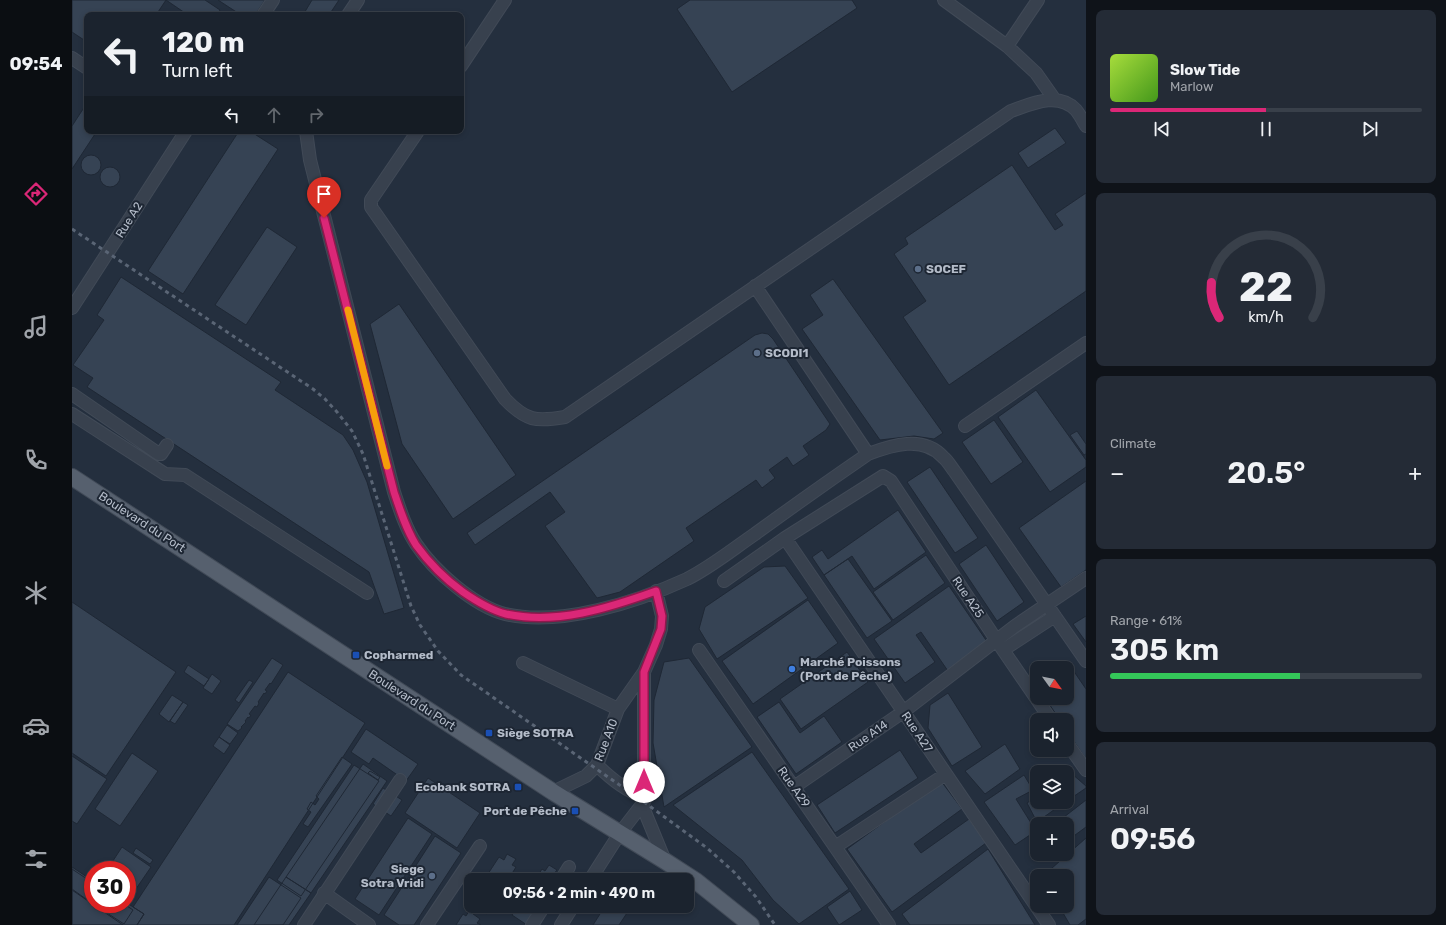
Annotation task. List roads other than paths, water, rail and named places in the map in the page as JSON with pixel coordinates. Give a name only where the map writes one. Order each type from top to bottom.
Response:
[{"type":"main road","name":"Boulevard du Port","points":[[72,477],[553,792],[620,832],[696,881],[751,925]]},
{"type":"street","points":[[265,12],[273,0]]},
{"type":"street","points":[[350,12],[358,0]]},
{"type":"street","points":[[464,62],[505,0]]},
{"type":"street","points":[[944,0],[1007,46],[1036,73],[1055,100]]},
{"type":"street","points":[[1007,46],[1038,0]]},
{"type":"street","points":[[72,58],[84,66]]},
{"type":"street","points":[[416,134],[371,200],[371,207],[499,392],[512,406],[530,418],[546,421],[565,417],[1010,111],[1041,101],[1055,100],[1065,102],[1076,110],[1086,126]]},
{"type":"street","name":"Rue A2","points":[[72,308],[183,134]]},
{"type":"street","points":[[306,134],[310,160],[394,492],[404,521],[416,544],[434,567],[454,586],[478,602],[505,614],[533,617],[564,616],[598,610],[629,601],[688,578],[868,454],[889,446],[910,443],[927,447],[943,456],[1086,661]]},
{"type":"street","points":[[755,286],[868,454]]},
{"type":"street","points":[[965,426],[1086,343]]},
{"type":"street","points":[[72,394],[159,454],[161,454],[167,446]]},
{"type":"street","points":[[72,414],[165,474],[185,475],[367,593]]},
{"type":"street","name":"Rue A25","points":[[785,538],[883,476],[891,481],[1046,713]]},
{"type":"street","points":[[724,581],[785,538]]},
{"type":"street","name":"Rue A27","points":[[785,538],[1049,925]]},
{"type":"street","points":[[1000,645],[1046,605],[1086,578]]},
{"type":"street","name":"Rue A10","points":[[553,792],[586,776],[597,765],[618,709],[644,672],[661,629],[662,616],[656,591]]},
{"type":"street","points":[[1000,645],[1055,616]]},
{"type":"street","name":"Rue A14","points":[[794,787],[1000,645]]},
{"type":"street","name":"Rue A29","points":[[699,650],[889,925]]},
{"type":"street","points":[[523,663],[618,709]]},
{"type":"street","name":"Rue A10","points":[[644,672],[643,801],[665,861]]},
{"type":"street","points":[[1074,753],[1086,770]]},
{"type":"street","points":[[594,873],[620,832],[643,801],[614,780],[597,765]]},
{"type":"street","points":[[835,847],[946,774]]},
{"type":"street","points":[[304,925],[400,780]]},
{"type":"street","points":[[427,925],[480,846]]},
{"type":"street","points":[[565,873],[569,867]]},
{"type":"street","points":[[324,893],[369,925]]},
{"type":"street","points":[[532,925],[540,913]]},
{"type":"street","points":[[561,925],[569,913]]},
{"type":"railway","points":[[72,229],[313,389],[325,399],[352,431],[363,454],[411,606],[420,625],[438,651],[461,675],[644,802],[707,848],[734,872],[756,897],[775,925]]},
{"type":"place","name":"SOCEF","points":[[918,269]]},
{"type":"place","name":"SCODI1","points":[[757,353]]},
{"type":"place","name":"Copharmed","points":[[356,655]]},
{"type":"place","name":"Marché Poissons (Port de Pêche)","points":[[792,669]]},
{"type":"place","name":"Siège SOTRA","points":[[489,733]]},
{"type":"place","name":"Ecobank SOTRA","points":[[518,787]]},
{"type":"place","name":"Port de Pêche","points":[[575,811]]},
{"type":"place","name":"Siege Sotra Vridi","points":[[432,876]]}]
